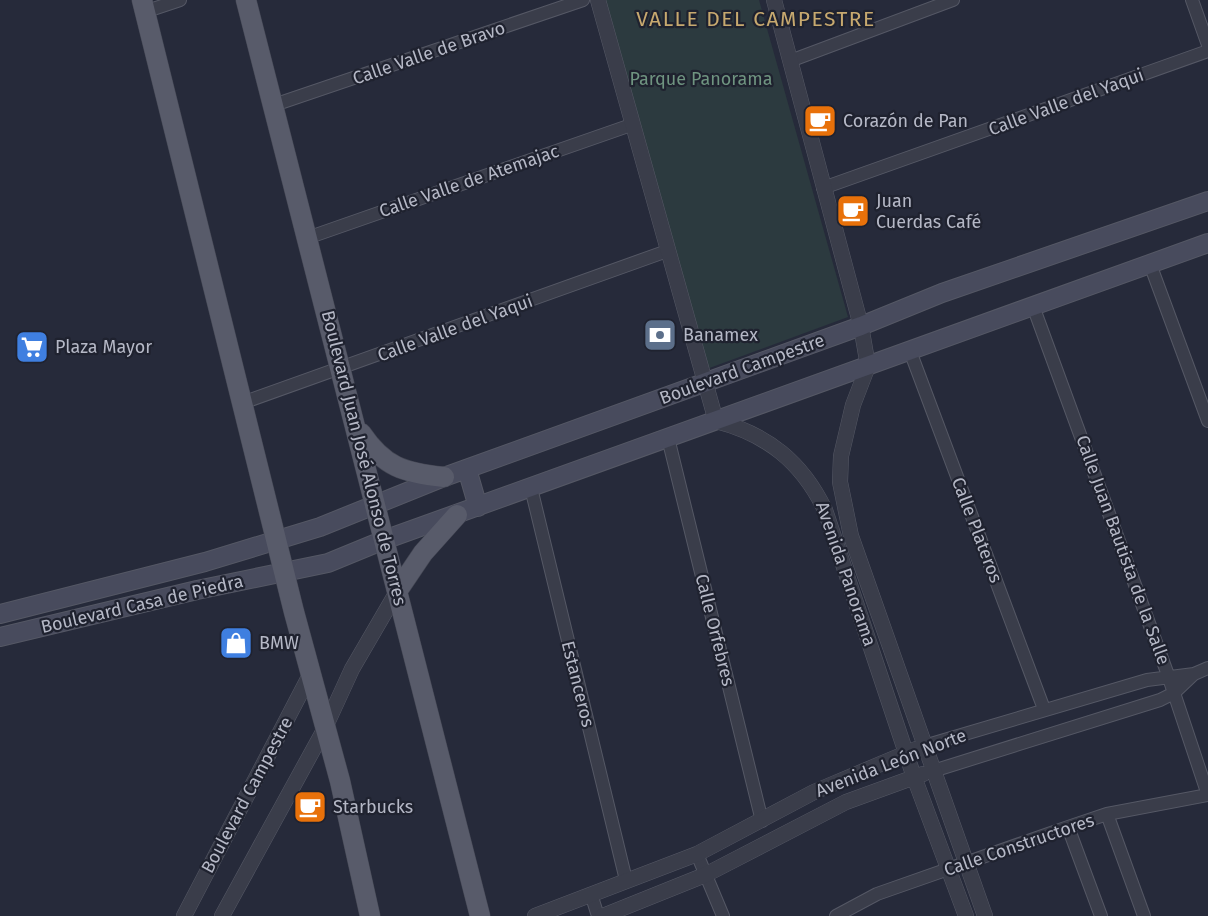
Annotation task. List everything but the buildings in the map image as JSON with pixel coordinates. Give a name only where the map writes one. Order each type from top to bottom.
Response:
[{"type":"main road","name":"Boulevard Juan José Alonso de Torres","points":[[246,0],[480,916]]},
{"type":"main road","points":[[143,6],[310,675],[340,781],[370,916]]},
{"type":"main road","name":"Boulevard Campestre","points":[[277,540],[376,507],[444,477],[861,326],[942,293],[1208,201]]},
{"type":"main road","points":[[285,573],[328,563],[384,540],[1208,243]]},
{"type":"main road","points":[[353,421],[374,452],[386,462],[404,471],[444,477]]},
{"type":"main road","points":[[467,469],[478,507]]},
{"type":"main road","points":[[398,590],[423,553],[457,515]]},
{"type":"main road","name":"Boulevard Casa de Piedra","points":[[0,614],[205,562],[277,540]]},
{"type":"main road","name":"Boulevard Casa de Piedra","points":[[0,637],[197,590],[285,573]]},
{"type":"street","points":[[143,6],[180,0]]},
{"type":"street","name":"Calle Valle de Bravo","points":[[274,105],[583,0]]},
{"type":"street","points":[[598,0],[716,421]]},
{"type":"street","name":"Avenida Panorama","points":[[774,0],[861,326],[868,366],[844,435],[840,483],[844,509],[851,536],[985,916]]},
{"type":"street","points":[[790,61],[953,0]]},
{"type":"street","points":[[1192,0],[1208,45]]},
{"type":"street","name":"Calle Valle del Yaqui","points":[[823,188],[1208,51]]},
{"type":"street","name":"Calle Valle de Atemajac","points":[[307,238],[632,125]]},
{"type":"street","name":"Calle Valle del Yaqui","points":[[242,403],[667,251]]},
{"type":"street","points":[[1150,264],[1208,421]]},
{"type":"street","name":"Calle Juan Bautista de la Salle","points":[[1033,306],[1168,675],[1208,795]]},
{"type":"street","name":"Calle Plateros","points":[[910,351],[1044,709]]},
{"type":"street","name":"Avenida Panorama","points":[[716,421],[751,432],[770,441],[792,460],[814,486],[825,510],[914,777],[966,916]]},
{"type":"street","name":"Calle Orfebres","points":[[668,438],[762,821]]},
{"type":"street","name":"Estanceros","points":[[531,488],[626,880]]},
{"type":"street","name":"Boulevard Campestre","points":[[222,916],[324,730],[352,669],[398,590]]},
{"type":"street","name":"Avenida León Norte","points":[[603,916],[705,875],[829,810],[914,777],[1174,693],[1194,674],[1208,668]]},
{"type":"street","name":"Avenida León Norte","points":[[535,916],[697,854],[814,792],[924,746],[1044,709],[1168,675],[1194,674]]},
{"type":"street","name":"Boulevard Campestre","points":[[184,916],[310,675]]},
{"type":"street","name":"Calle Constructores","points":[[843,914],[876,894],[1107,814],[1208,795]]},
{"type":"street","points":[[1107,814],[1144,916]]},
{"type":"street","points":[[1068,827],[1101,916]]},
{"type":"street","points":[[697,854],[723,916]]},
{"type":"street","points":[[591,894],[598,916]]},
{"type":"green space","name":"Parque Panorama","points":[[599,0],[759,0],[848,317],[704,370]]},
{"type":"place","name":"Corazón de Pan","points":[[820,121]]},
{"type":"place","name":"Juan Cuerdas Café","points":[[853,211]]},
{"type":"place","name":"Banamex","points":[[660,335]]},
{"type":"place","name":"Plaza Mayor","points":[[32,347]]},
{"type":"place","name":"BMW","points":[[236,643]]},
{"type":"place","name":"Starbucks","points":[[310,807]]},
{"type":"district","name":"VALLE DEL CAMPESTRE","points":[[756,19]]}]
